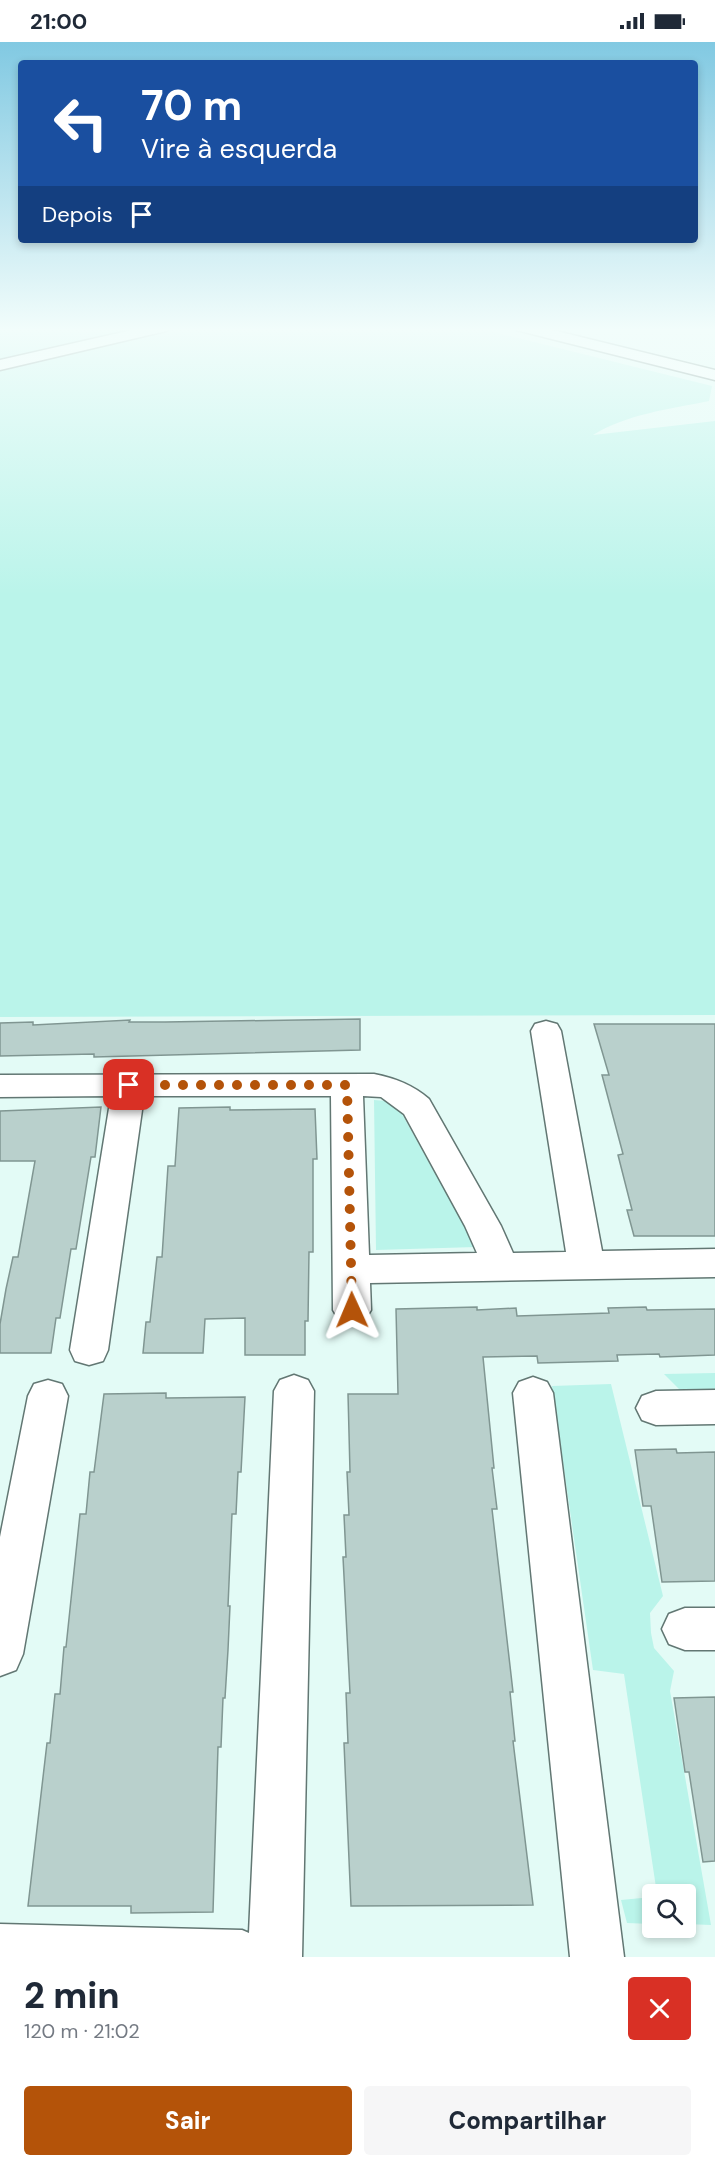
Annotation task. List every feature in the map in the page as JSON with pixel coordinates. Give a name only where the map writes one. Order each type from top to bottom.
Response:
[{"type":"street","points":[[546,1031],[586,1265]]},
{"type":"street","points":[[89,1350],[129,1085]]},
{"type":"street","points":[[0,1086],[347,1085],[390,1088],[405,1095],[417,1107],[483,1226],[500,1265]]},
{"type":"street","points":[[347,1085],[352,1310]]},
{"type":"street","points":[[351,1269],[715,1263]]},
{"type":"street","points":[[275,1957],[294,1391]]},
{"type":"street","points":[[533,1393],[597,1957]]},
{"type":"street","points":[[0,1654],[48,1396]]},
{"type":"street","points":[[656,1408],[715,1407]]},
{"type":"street","points":[[0,1951],[242,1957]]},
{"type":"green space","points":[[0,416],[637,416],[593,435],[715,421],[715,1015],[0,1017]]},
{"type":"green space","points":[[374,1100],[397,1105],[476,1247],[376,1250]]},
{"type":"green space","points":[[715,1373],[715,1391],[682,1392],[664,1374]]},
{"type":"green space","points":[[611,1384],[663,1596],[650,1613],[651,1633],[654,1648],[674,1671],[670,1691],[711,1925],[696,1924],[696,1884],[656,1884],[624,1674],[593,1670],[552,1386]]},
{"type":"green space","points":[[642,1898],[642,1924],[627,1923],[621,1900]]},
{"type":"building","points":[[360,1019],[360,1050],[94,1057],[94,1054],[0,1056],[0,1023],[33,1022],[33,1025],[130,1020],[129,1022]]},
{"type":"building","points":[[594,1024],[715,1024],[715,1236],[634,1236],[627,1210],[632,1210],[618,1155],[623,1154],[602,1075],[609,1075]]},
{"type":"building","points":[[101,1107],[95,1157],[91,1157],[76,1249],[71,1249],[60,1318],[56,1318],[51,1353],[0,1353],[0,1324],[6,1289],[13,1257],[18,1257],[35,1161],[0,1161],[0,1111]]},
{"type":"building","points":[[230,1107],[230,1110],[315,1109],[317,1159],[313,1159],[313,1252],[309,1252],[305,1355],[245,1355],[245,1318],[205,1319],[203,1353],[143,1353],[146,1322],[150,1322],[157,1257],[162,1257],[168,1166],[175,1166],[179,1108]]},
{"type":"building","points":[[477,1307],[477,1310],[516,1308],[517,1316],[609,1313],[608,1308],[715,1309],[715,1355],[660,1357],[659,1354],[617,1355],[618,1361],[538,1363],[537,1356],[483,1357],[497,1509],[492,1509],[513,1692],[510,1692],[515,1741],[513,1741],[533,1905],[351,1906],[344,1743],[348,1743],[346,1693],[350,1693],[343,1557],[346,1557],[344,1515],[349,1515],[348,1394],[398,1394],[396,1309]]},
{"type":"building","points":[[166,1393],[166,1398],[245,1397],[241,1472],[238,1472],[236,1514],[232,1514],[228,1650],[221,1747],[218,1747],[213,1912],[131,1913],[131,1906],[28,1906],[47,1743],[50,1743],[55,1694],[60,1694],[80,1514],[86,1514],[90,1472],[94,1472],[104,1394]]},
{"type":"building","points":[[676,1449],[677,1453],[715,1452],[715,1581],[662,1582],[651,1506],[643,1506],[635,1450]]},
{"type":"building","points":[[715,1697],[715,1861],[703,1862],[689,1772],[685,1772],[674,1698]]},
{"type":"route","points":[[129,1085],[347,1085],[352,1310]]}]
